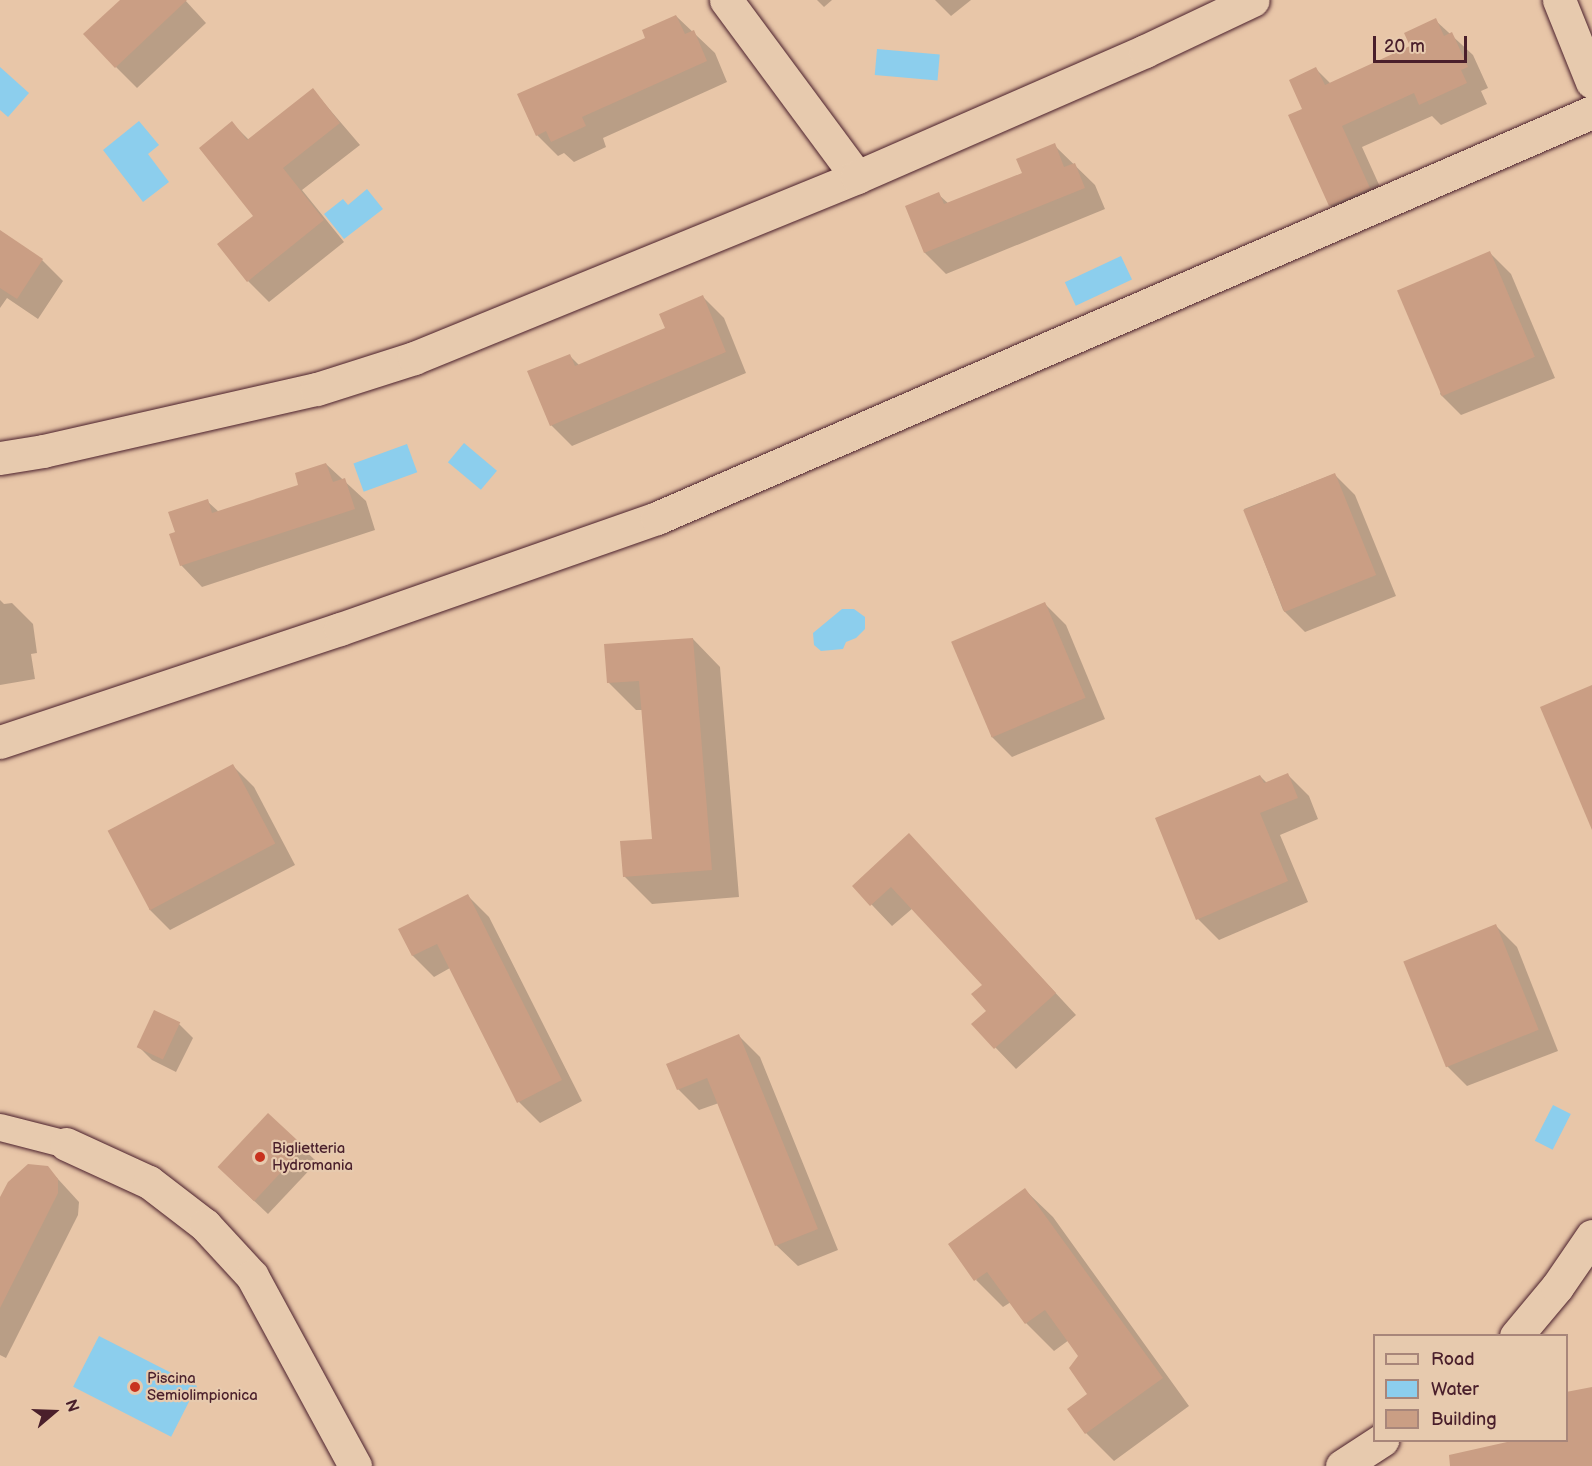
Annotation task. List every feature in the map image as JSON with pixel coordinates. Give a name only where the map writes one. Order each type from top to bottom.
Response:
[{"type":"street","points":[[726,0],[857,177]]},
{"type":"street","points":[[0,458],[43,451],[306,391],[384,369],[857,177],[1145,51],[1253,0]]},
{"type":"street","points":[[1559,0],[1592,82]]},
{"type":"street","points":[[0,742],[340,629],[657,518],[1592,112]]},
{"type":"street","points":[[0,1127],[66,1144],[149,1182],[205,1225],[252,1276],[355,1466]]},
{"type":"street","points":[[1516,1334],[1557,1287],[1592,1236]]},
{"type":"street","points":[[1342,1466],[1379,1442]]},
{"type":"water","points":[[877,49],[940,54],[937,80],[875,75]]},
{"type":"water","points":[[0,67],[29,93],[8,117],[0,110]]},
{"type":"water","points":[[139,121],[159,145],[148,154],[169,182],[143,202],[103,150]]},
{"type":"water","points":[[367,189],[383,209],[344,239],[324,214],[343,199],[348,205]]},
{"type":"water","points":[[1121,256],[1132,280],[1076,306],[1065,282]]},
{"type":"water","points":[[464,443],[497,471],[481,490],[448,462]]},
{"type":"water","points":[[407,444],[417,472],[364,492],[353,463]]},
{"type":"water","points":[[842,609],[854,609],[865,617],[865,629],[856,638],[846,642],[843,649],[821,651],[814,645],[813,633]]},
{"type":"water","points":[[1553,1105],[1571,1114],[1553,1150],[1535,1141]]},
{"type":"water","name":"Piscina Semiolimpionica","points":[[99,1336],[197,1386],[171,1437],[73,1387]]},
{"type":"building","points":[[120,0],[187,0],[115,68],[83,34]]},
{"type":"building","points":[[676,15],[685,34],[694,30],[707,61],[582,117],[586,126],[551,142],[546,131],[536,136],[517,94],[645,38],[642,30]]},
{"type":"building","points":[[1436,18],[1444,36],[1452,32],[1468,67],[1461,70],[1467,83],[1419,105],[1414,93],[1342,126],[1370,188],[1329,206],[1288,115],[1302,109],[1289,80],[1316,67],[1325,85],[1410,46],[1404,33]]},
{"type":"building","points":[[313,88],[340,123],[283,168],[324,220],[247,282],[217,244],[253,216],[199,148],[232,121],[247,140]]},
{"type":"building","points":[[1055,143],[1064,167],[1075,163],[1085,188],[924,253],[905,206],[939,192],[944,204],[1022,173],[1016,159]]},
{"type":"building","points":[[0,230],[43,259],[17,299],[0,288]]},
{"type":"building","points":[[1490,251],[1535,357],[1442,396],[1397,290]]},
{"type":"building","points":[[703,295],[726,352],[550,426],[527,371],[570,354],[575,366],[665,328],[659,314]]},
{"type":"building","points":[[326,463],[333,482],[345,478],[355,509],[180,566],[169,534],[175,532],[168,512],[208,499],[212,513],[298,485],[295,473]]},
{"type":"building","points":[[1335,473],[1376,575],[1284,612],[1243,510]]},
{"type":"building","points":[[1045,602],[1086,698],[992,738],[951,642]]},
{"type":"building","points":[[693,638],[712,870],[623,877],[620,841],[652,839],[639,681],[607,683],[604,644]]},
{"type":"building","points":[[1592,685],[1592,830],[1540,707]]},
{"type":"building","points":[[233,764],[275,843],[150,910],[108,831]]},
{"type":"building","points":[[1288,773],[1298,798],[1260,813],[1288,881],[1196,920],[1155,818],[1260,775],[1264,783]]},
{"type":"building","points":[[909,833],[1056,993],[994,1049],[971,1024],[986,1011],[971,994],[982,985],[891,887],[870,906],[852,886]]},
{"type":"building","points":[[468,894],[562,1080],[517,1103],[437,944],[412,956],[398,929]]},
{"type":"building","points":[[1496,924],[1539,1030],[1446,1067],[1403,961]]},
{"type":"building","points":[[154,1010],[180,1022],[163,1059],[137,1047]]},
{"type":"building","points":[[739,1034],[818,1229],[775,1246],[707,1078],[677,1090],[666,1064]]},
{"type":"building","name":"Biglietteria Hydromania","points":[[268,1113],[305,1147],[254,1201],[218,1167]]},
{"type":"building","points":[[28,1164],[48,1166],[58,1179],[58,1193],[0,1308],[0,1197],[8,1182]]},
{"type":"building","points":[[1025,1188],[1163,1378],[1085,1434],[1067,1409],[1087,1394],[1069,1368],[1078,1356],[1045,1310],[1025,1324],[987,1272],[974,1281],[948,1244]]},
{"type":"building","points":[[1592,1387],[1592,1466],[1450,1466],[1449,1455],[1507,1442],[1568,1442],[1568,1392]]},
{"type":"place","name":"Biglietteria Hydromania","points":[[260,1157]]},
{"type":"place","name":"Piscina Semiolimpionica","points":[[135,1387]]}]
